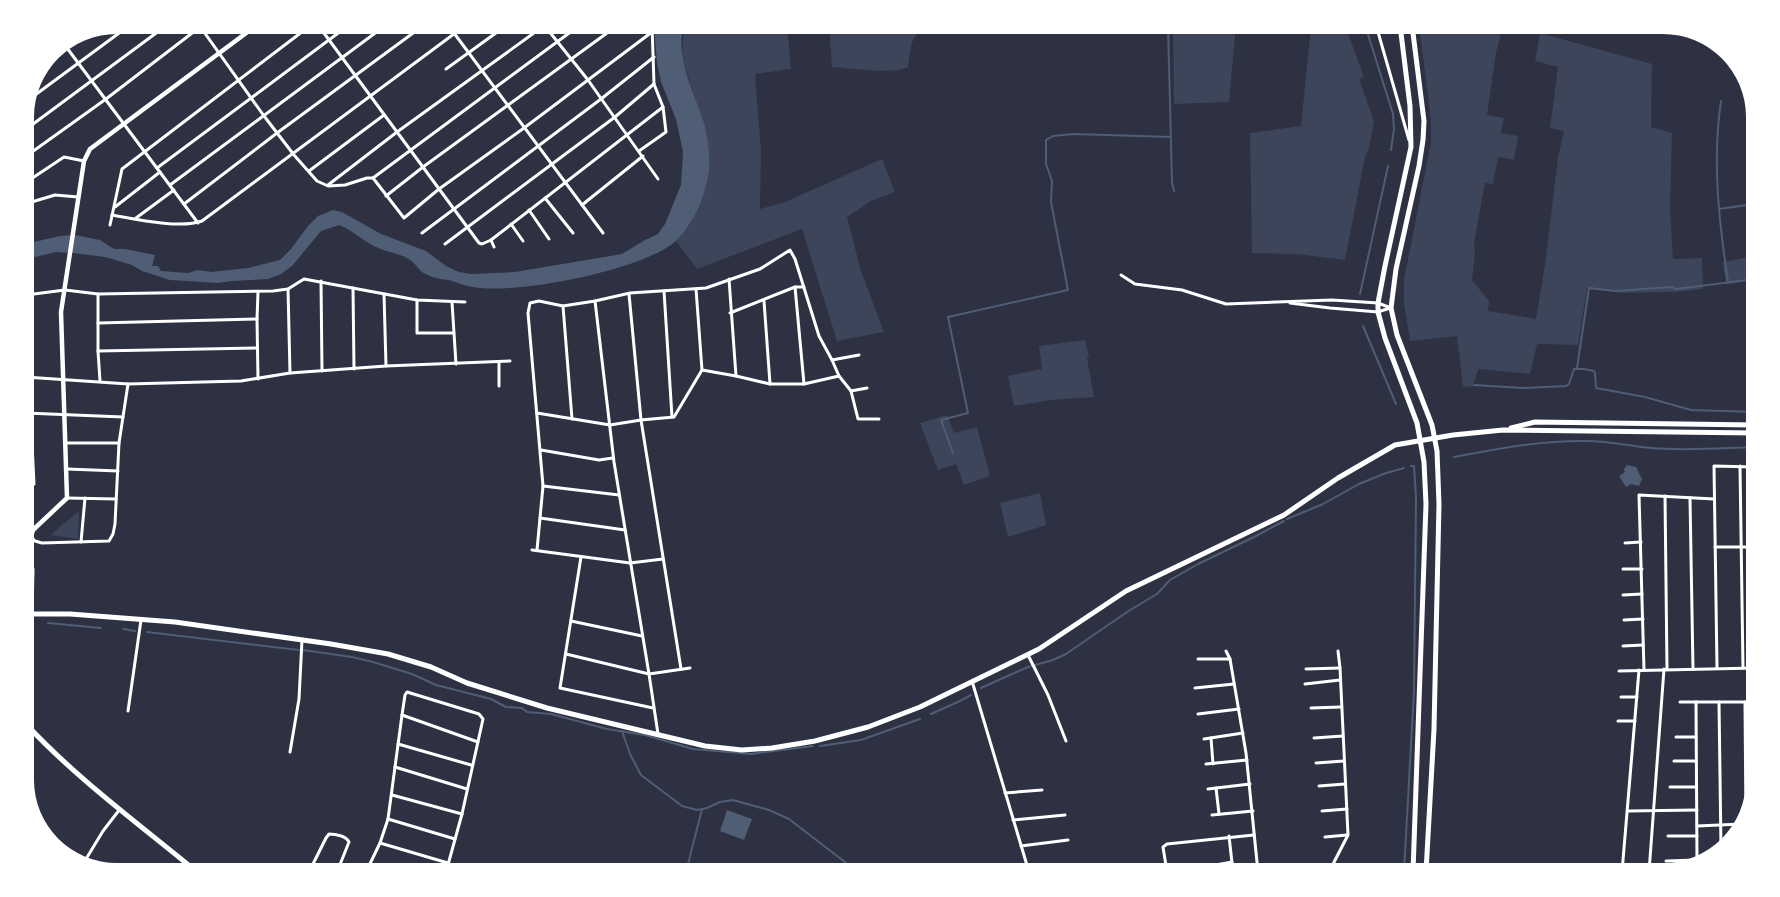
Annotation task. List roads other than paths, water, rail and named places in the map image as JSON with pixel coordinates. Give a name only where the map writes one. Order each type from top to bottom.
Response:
[{"type":"main road","points":[[1401,34],[1410,106],[1411,147],[1378,304],[1378,312],[1385,338],[1417,422],[1424,465],[1426,504],[1413,863]]},
{"type":"main road","points":[[1413,34],[1424,121],[1423,140],[1396,270],[1391,308],[1397,335],[1423,400],[1435,438],[1438,469],[1439,524],[1434,729],[1427,863]]},
{"type":"main road","points":[[1503,430],[1535,422],[1746,425]]},
{"type":"main road","points":[[34,614],[70,614],[175,622],[388,654],[431,667],[467,683],[547,708],[704,746],[730,749],[764,749],[815,741],[868,727],[920,707],[1039,648],[1126,591],[1284,515],[1338,478],[1395,446],[1453,435],[1503,430],[1746,432]]},
{"type":"main road","points":[[34,732],[69,767],[187,863]]},
{"type":"street","points":[[37,93],[118,34]]},
{"type":"street","points":[[34,123],[155,34]]},
{"type":"street","points":[[34,151],[106,99],[190,34]]},
{"type":"street","points":[[206,34],[294,155],[317,181],[328,186],[345,185],[373,178],[568,34]]},
{"type":"street","points":[[68,498],[61,312],[66,290],[67,270],[84,161],[90,149],[244,34]]},
{"type":"street","points":[[110,225],[122,169],[299,34]]},
{"type":"street","points":[[325,34],[452,209],[479,243],[485,244],[491,240],[663,107]]},
{"type":"street","points":[[158,168],[337,34]]},
{"type":"street","points":[[170,185],[373,34]]},
{"type":"street","points":[[184,204],[354,75],[411,34]]},
{"type":"street","points":[[112,215],[186,224],[198,223],[206,219],[294,155],[453,34]]},
{"type":"street","points":[[455,34],[603,234]]},
{"type":"street","points":[[446,69],[495,34]]},
{"type":"street","points":[[328,186],[397,132],[532,34]]},
{"type":"street","points":[[552,34],[588,80],[658,179]]},
{"type":"street","points":[[386,196],[422,167],[606,34]]},
{"type":"street","points":[[373,178],[404,218],[439,189],[649,34]]},
{"type":"street","points":[[639,151],[666,132],[663,107],[654,84],[652,34]]},
{"type":"street","points":[[1379,34],[1411,147]]},
{"type":"street","points":[[69,50],[198,223]]},
{"type":"street","points":[[422,233],[601,99],[654,56]]},
{"type":"street","points":[[444,244],[614,117],[654,84]]},
{"type":"street","points":[[309,171],[384,115]]},
{"type":"street","points":[[582,205],[643,156]]},
{"type":"street","points":[[34,177],[64,157],[84,161]]},
{"type":"street","points":[[114,207],[160,172]]},
{"type":"street","points":[[135,219],[174,190]]},
{"type":"street","points":[[34,201],[55,195],[78,197]]},
{"type":"street","points":[[545,198],[573,234]]},
{"type":"street","points":[[529,210],[549,239]]},
{"type":"street","points":[[511,224],[523,241]]},
{"type":"street","points":[[491,240],[494,247]]},
{"type":"street","points":[[537,550],[543,486],[528,313],[530,302],[539,300],[562,306],[629,294],[706,288],[760,269],[790,250],[795,259],[818,336],[839,376],[851,391],[858,419],[878,418]]},
{"type":"street","points":[[1121,275],[1135,284],[1182,290],[1226,304],[1332,300],[1378,304],[1391,308]]},
{"type":"street","points":[[34,294],[66,290],[98,294],[258,292],[288,289],[304,279],[417,300],[465,302]]},
{"type":"street","points":[[729,280],[736,376]]},
{"type":"street","points":[[321,281],[322,371]]},
{"type":"street","points":[[730,314],[795,287],[804,287]]},
{"type":"street","points":[[795,287],[804,384]]},
{"type":"street","points":[[353,288],[354,369]]},
{"type":"street","points":[[538,413],[610,426],[641,420],[674,417],[702,370],[696,288]]},
{"type":"street","points":[[288,289],[290,373]]},
{"type":"street","points":[[664,291],[672,417]]},
{"type":"street","points":[[258,292],[258,379]]},
{"type":"street","points":[[98,294],[100,381]]},
{"type":"street","points":[[384,294],[386,366]]},
{"type":"street","points":[[629,294],[641,420],[681,669]]},
{"type":"street","points":[[417,300],[417,333],[453,333]]},
{"type":"street","points":[[595,301],[613,458],[658,734]]},
{"type":"street","points":[[764,301],[770,384]]},
{"type":"street","points":[[1280,301],[1378,312],[1391,308]]},
{"type":"street","points":[[452,302],[456,364]]},
{"type":"street","points":[[562,306],[572,419]]},
{"type":"street","points":[[98,323],[257,319]]},
{"type":"street","points":[[98,350],[257,348]]},
{"type":"street","points":[[832,360],[859,355]]},
{"type":"street","points":[[34,378],[128,384],[258,379],[290,373],[386,366],[510,361]]},
{"type":"street","points":[[499,362],[499,386]]},
{"type":"street","points":[[702,370],[770,384],[804,384],[839,376]]},
{"type":"street","points":[[34,540],[42,542],[109,541],[113,534],[119,444],[128,384]]},
{"type":"street","points":[[851,391],[867,388]]},
{"type":"street","points":[[34,413],[123,417]]},
{"type":"street","points":[[66,443],[119,444]]},
{"type":"street","points":[[541,450],[599,460],[613,458]]},
{"type":"street","points":[[1717,668],[1714,466],[1746,466]]},
{"type":"street","points":[[1620,671],[1743,668],[1740,466]]},
{"type":"street","points":[[67,469],[118,471]]},
{"type":"street","points":[[543,486],[619,495]]},
{"type":"street","points":[[1623,863],[1637,697],[1642,670],[1643,619],[1639,495],[1714,499]]},
{"type":"street","points":[[1650,863],[1665,669],[1665,496]]},
{"type":"street","points":[[34,529],[68,498],[116,499]]},
{"type":"street","points":[[81,542],[85,498]]},
{"type":"street","points":[[1690,498],[1693,669]]},
{"type":"street","points":[[540,518],[625,530]]},
{"type":"street","points":[[1625,543],[1641,542]]},
{"type":"street","points":[[1715,547],[1746,547]]},
{"type":"street","points":[[532,550],[630,564],[663,559]]},
{"type":"street","points":[[582,557],[560,688],[653,708]]},
{"type":"street","points":[[1623,569],[1642,569]]},
{"type":"street","points":[[1623,595],[1642,594]]},
{"type":"street","points":[[128,711],[141,619]]},
{"type":"street","points":[[1624,620],[1643,619]]},
{"type":"street","points":[[571,621],[642,636]]},
{"type":"street","points":[[290,752],[299,699],[302,640]]},
{"type":"street","points":[[1623,646],[1643,645]]},
{"type":"street","points":[[1226,651],[1230,659],[1247,760],[1257,863]]},
{"type":"street","points":[[1334,863],[1348,835],[1338,651]]},
{"type":"street","points":[[566,654],[649,674],[690,668]]},
{"type":"street","points":[[1027,654],[1048,695],[1066,741]]},
{"type":"street","points":[[1198,659],[1230,659]]},
{"type":"street","points":[[1306,669],[1340,668]]},
{"type":"street","points":[[1306,684],[1340,680]]},
{"type":"street","points":[[972,681],[1026,863]]},
{"type":"street","points":[[1195,688],[1234,684]]},
{"type":"street","points":[[370,863],[380,843],[388,819],[402,715],[407,692],[480,714],[483,719],[471,765],[462,814],[448,863],[380,843]]},
{"type":"street","points":[[1621,697],[1637,697]]},
{"type":"street","points":[[1680,702],[1745,702],[1746,785]]},
{"type":"street","points":[[1696,702],[1697,856]]},
{"type":"street","points":[[1719,702],[1721,840]]},
{"type":"street","points":[[1311,708],[1341,707]]},
{"type":"street","points":[[1198,714],[1239,709]]},
{"type":"street","points":[[402,715],[478,742]]},
{"type":"street","points":[[1618,721],[1635,721]]},
{"type":"street","points":[[1204,739],[1243,733]]},
{"type":"street","points":[[1314,738],[1343,736]]},
{"type":"street","points":[[1676,737],[1696,736]]},
{"type":"street","points":[[1211,738],[1213,764]]},
{"type":"street","points":[[398,744],[471,765]]},
{"type":"street","points":[[1206,764],[1247,760]]},
{"type":"street","points":[[1316,763],[1344,761]]},
{"type":"street","points":[[1674,761],[1696,761]]},
{"type":"street","points":[[395,767],[467,789]]},
{"type":"street","points":[[1208,789],[1250,784]]},
{"type":"street","points":[[1319,786],[1345,784]]},
{"type":"street","points":[[1670,788],[1696,787]]},
{"type":"street","points":[[1216,788],[1219,814]]},
{"type":"street","points":[[1005,793],[1042,790]]},
{"type":"street","points":[[392,795],[462,814]]},
{"type":"street","points":[[87,858],[103,831],[121,808]]},
{"type":"street","points":[[1322,812],[1346,810]]},
{"type":"street","points":[[1628,810],[1696,810]]},
{"type":"street","points":[[1212,815],[1253,811]]},
{"type":"street","points":[[1013,820],[1065,815]]},
{"type":"street","points":[[388,819],[454,839]]},
{"type":"street","points":[[1697,826],[1733,824]]},
{"type":"street","points":[[314,863],[326,838],[329,834],[332,834],[347,839],[349,842],[341,863]]},
{"type":"street","points":[[1166,863],[1163,847],[1167,844],[1229,836],[1254,835]]},
{"type":"street","points":[[1325,837],[1348,835]]},
{"type":"street","points":[[1226,863],[1232,862],[1229,836]]},
{"type":"street","points":[[1668,836],[1697,836]]},
{"type":"street","points":[[1021,846],[1068,840]]},
{"type":"street","points":[[1666,861],[1681,861]]},
{"type":"waterway","points":[[1168,34],[1172,183],[1174,191]]},
{"type":"waterway","points":[[1368,34],[1393,114],[1394,129],[1391,150]]},
{"type":"waterway","points":[[1721,101],[1718,124],[1717,169],[1722,237],[1728,282]]},
{"type":"waterway","points":[[953,453],[941,420],[968,413],[948,317],[1068,290],[1051,202],[1052,181],[1046,164],[1046,140],[1053,136],[1073,134],[1171,137]]},
{"type":"waterway","points":[[1360,294],[1388,166]]},
{"type":"waterway","points":[[1719,209],[1746,205]]},
{"type":"waterway","points":[[1577,368],[1589,288],[1615,291],[1672,287],[1676,289],[1746,280]]},
{"type":"waterway","points":[[1363,326],[1396,404]]},
{"type":"waterway","points":[[1474,385],[1523,388],[1566,386],[1569,384],[1574,369],[1584,369],[1594,371],[1596,388],[1645,397],[1691,410],[1746,412]]},
{"type":"waterway","points":[[1454,457],[1520,446],[1570,441],[1603,442],[1664,449],[1746,447]]},
{"type":"waterway","points":[[1404,863],[1414,690],[1416,497],[1414,466],[1411,466]]},
{"type":"waterway","points":[[1287,519],[1323,504],[1359,484],[1404,468]]},
{"type":"waterway","points":[[981,688],[1028,667],[1066,654],[1157,594],[1170,580],[1284,521]]},
{"type":"waterway","points":[[48,623],[101,628]]},
{"type":"waterway","points":[[123,629],[135,631]]},
{"type":"waterway","points":[[147,632],[299,650]]},
{"type":"waterway","points":[[303,650],[373,662],[412,674],[436,685],[491,699],[506,707],[522,708],[527,712],[551,714],[607,729],[645,735],[693,749],[751,754],[813,746]]},
{"type":"waterway","points":[[931,714],[971,695]]},
{"type":"waterway","points":[[820,746],[861,740],[920,719]]},
{"type":"waterway","points":[[622,731],[630,754],[641,775],[682,806],[697,810],[720,802],[733,800],[769,810],[789,819],[846,863]]},
{"type":"waterway","points":[[688,863],[702,809]]}]
